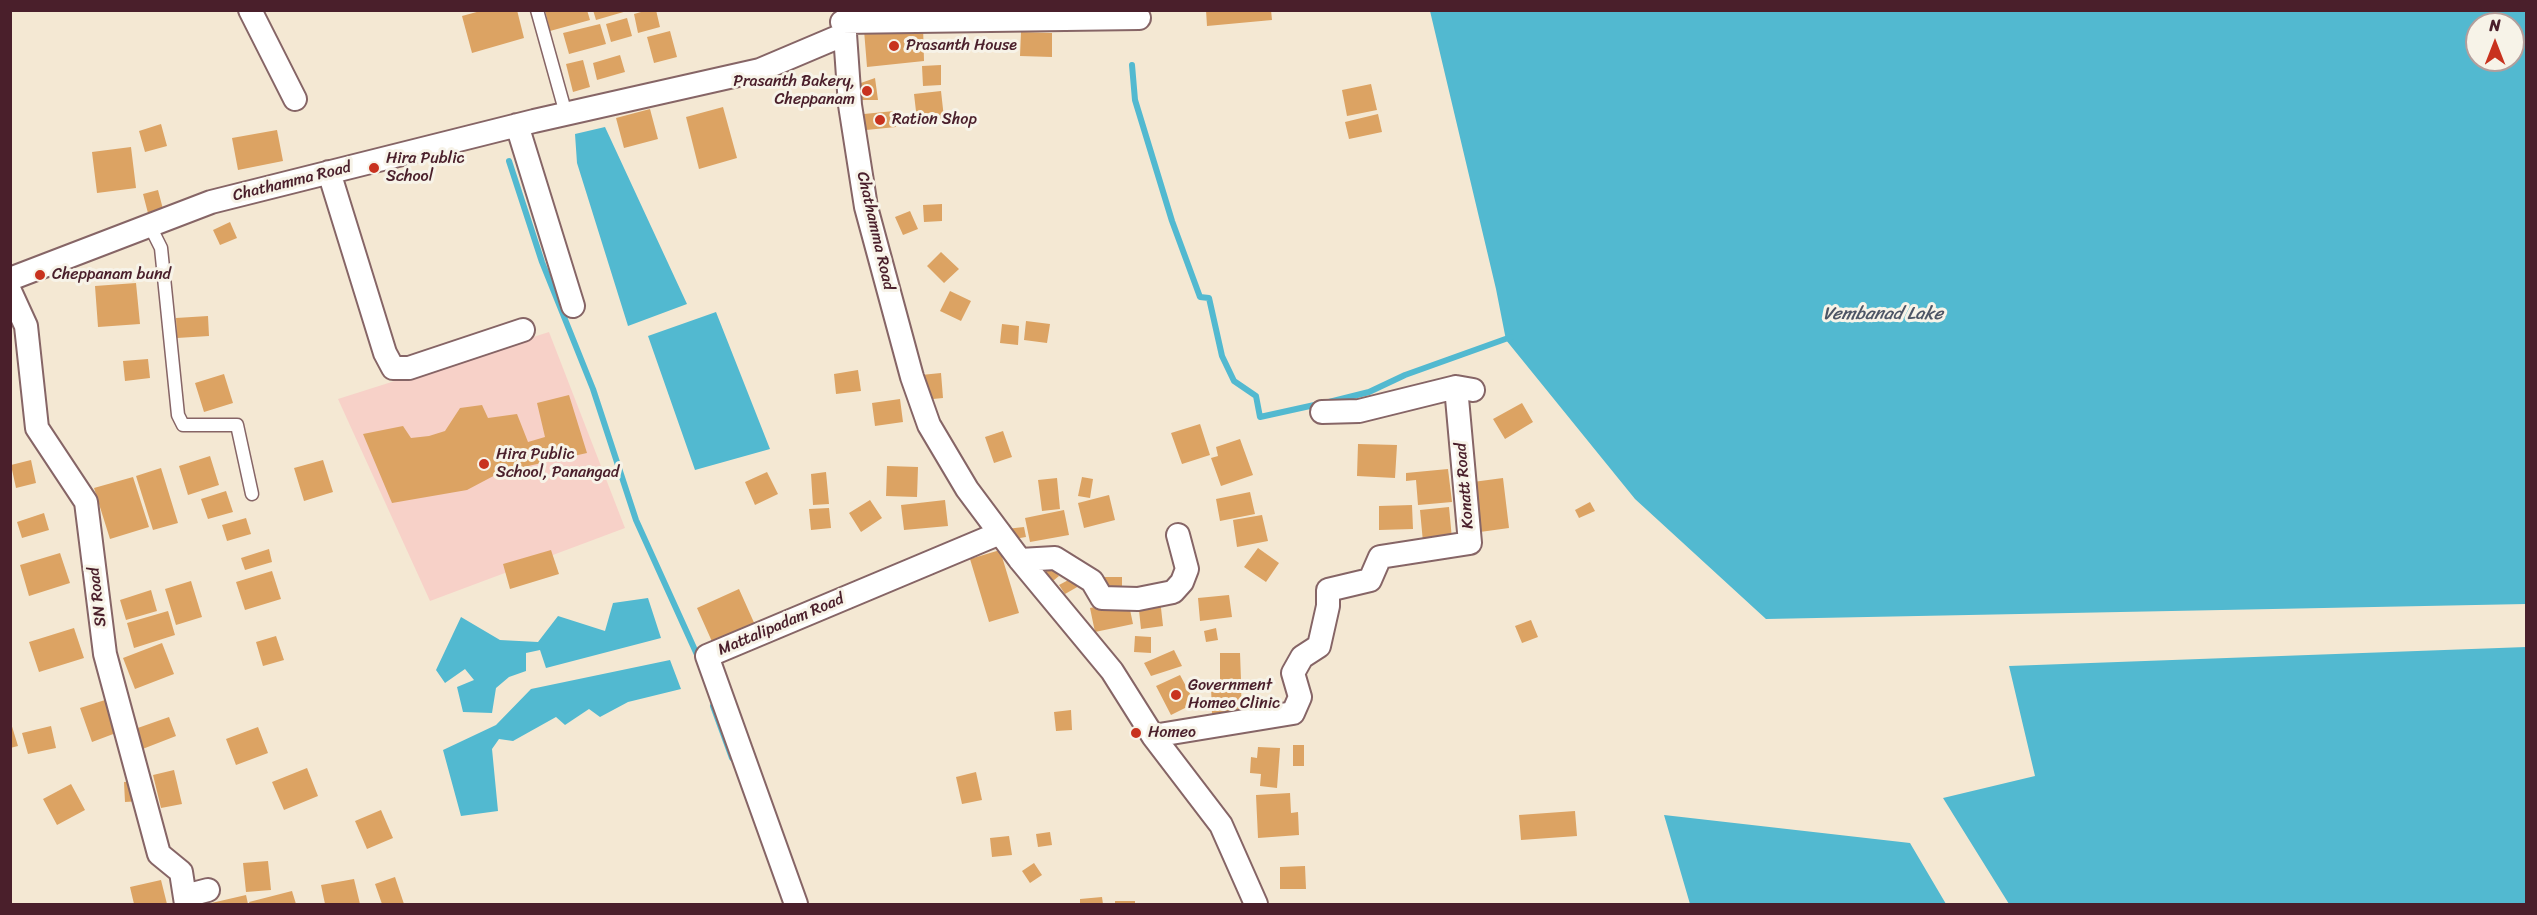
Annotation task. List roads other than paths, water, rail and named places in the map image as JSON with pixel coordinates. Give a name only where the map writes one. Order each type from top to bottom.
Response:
[{"type":"street","points":[[250,10],[295,99]]},
{"type":"street","points":[[842,22],[974,15],[1139,18]]},
{"type":"street","name":"Chathamma Road","points":[[10,279],[211,202],[517,125],[760,70],[842,22],[850,105],[866,207],[912,377],[929,425],[967,489],[1020,560],[1112,671],[1153,736],[1221,825],[1256,904]]},
{"type":"street","points":[[517,125],[573,306]]},
{"type":"street","points":[[329,172],[385,353],[393,368],[409,368],[523,330]]},
{"type":"street","name":"SN Road","points":[[10,291],[26,326],[37,428],[86,502],[105,654],[159,854],[181,872],[185,900]]},
{"type":"street","name":"Konatt Road","points":[[1153,736],[1293,713],[1300,697],[1293,673],[1302,657],[1319,646],[1328,606],[1328,590],[1370,580],[1380,557],[1470,543],[1465,388],[1359,411],[1322,412]]},
{"type":"street","name":"Mattalipadam Road","points":[[796,904],[707,656],[1000,533]]},
{"type":"street","points":[[1020,560],[1056,558],[1092,580],[1102,598],[1138,599],[1173,592],[1182,582],[1187,569],[1178,535]]},
{"type":"street","points":[[185,900],[208,890]]},
{"type":"lane","points":[[537,10],[566,114]]},
{"type":"lane","points":[[150,226],[160,248],[178,415],[183,425],[237,425],[252,494]]},
{"type":"water","name":"Vembanad Lake","points":[[1430,11],[2526,11],[2526,604],[1766,619],[1635,499],[1506,340]]},
{"type":"water","points":[[605,127],[687,304],[628,326],[577,163],[575,134]]},
{"type":"water","points":[[716,312],[770,449],[695,470],[648,336]]},
{"type":"water","points":[[648,598],[661,638],[546,668],[540,650],[526,653],[526,671],[509,677],[496,688],[492,713],[463,712],[457,687],[474,680],[465,669],[445,683],[436,670],[461,617],[500,640],[538,642],[558,616],[605,631],[613,603]]},
{"type":"water","points":[[2526,647],[2526,904],[2009,904],[1943,798],[2035,776],[2009,666]]},
{"type":"water","points":[[670,660],[681,689],[628,702],[600,717],[589,709],[565,725],[556,717],[513,741],[499,739],[492,749],[498,811],[461,816],[443,750],[496,725],[531,689]]},
{"type":"water","points":[[1664,815],[1910,843],[1946,904],[1690,904]]},
{"type":"waterway","points":[[1132,65],[1135,100],[1172,221],[1200,297],[1209,298],[1222,356],[1234,381],[1256,396],[1260,417],[1319,404]]},
{"type":"waterway","points":[[509,161],[542,262],[593,389],[636,520],[699,659]]},
{"type":"waterway","points":[[1329,402],[1369,392],[1405,375],[1511,337]]},
{"type":"waterway","points":[[713,706],[732,758]]},
{"type":"place","name":"Prasanth House","points":[[894,46]]},
{"type":"place","name":"Prasanth Bakery, Cheppanam","points":[[867,91]]},
{"type":"place","name":"Ration Shop","points":[[880,120]]},
{"type":"place","name":"Hira Public School","points":[[374,168]]},
{"type":"place","name":"Cheppanam bund","points":[[40,275]]},
{"type":"place","name":"Hira Public School, Panangad","points":[[484,464]]},
{"type":"place","name":"Government Homeo Clinic","points":[[1176,695]]},
{"type":"place","name":"Homeo","points":[[1136,733]]}]
